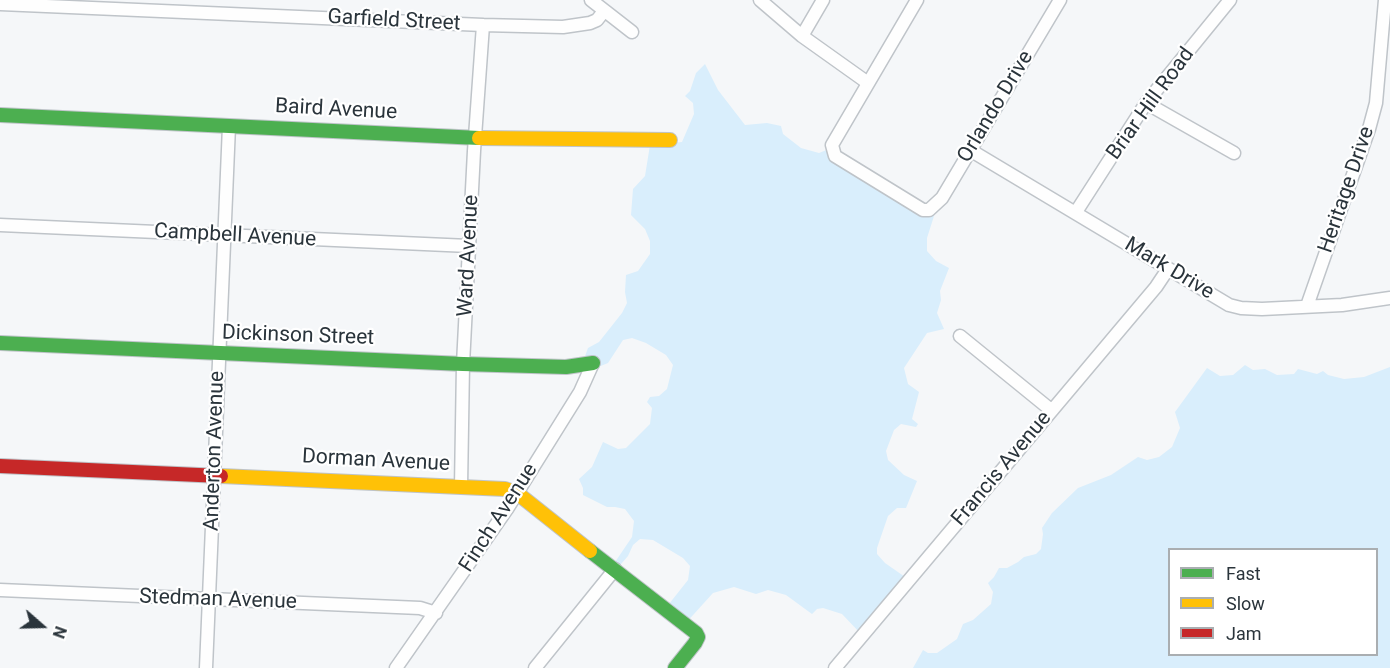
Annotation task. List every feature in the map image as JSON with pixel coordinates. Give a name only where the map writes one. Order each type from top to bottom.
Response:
[{"type":"street","points":[[591,0],[632,32]]},
{"type":"street","points":[[760,0],[802,36],[868,83],[917,0]]},
{"type":"street","points":[[802,36],[823,0]]},
{"type":"street","name":"Orlando Drive","points":[[868,83],[832,145],[832,151],[835,156],[923,210],[929,210],[942,198],[1060,0]]},
{"type":"street","name":"Briar Hill Road","points":[[1076,212],[1146,103],[1230,0]]},
{"type":"street","name":"Heritage Drive","points":[[1307,306],[1376,103],[1385,0]]},
{"type":"street","name":"Garfield Street","points":[[0,4],[115,5],[483,26],[581,26],[597,20],[603,11]]},
{"type":"street","name":"Ward Avenue","points":[[461,487],[463,364],[483,26]]},
{"type":"street","points":[[1146,103],[1234,153]]},
{"type":"street","name":"Baird Avenue","points":[[0,115],[476,138],[670,140]]},
{"type":"street","name":"Anderton Avenue","points":[[206,668],[229,126]]},
{"type":"street","name":"Mark Drive","points":[[970,150],[1228,305],[1262,309],[1342,305],[1390,298]]},
{"type":"street","name":"Campbell Avenue","points":[[0,225],[469,246]]},
{"type":"street","name":"Francis Avenue","points":[[835,668],[1168,269]]},
{"type":"street","points":[[960,336],[1051,410]]},
{"type":"street","name":"Dickinson Street","points":[[0,343],[463,364],[566,367],[593,363]]},
{"type":"street","name":"Finch Avenue","points":[[396,668],[516,494],[580,392],[593,363]]},
{"type":"street","name":"Dorman Avenue","points":[[0,466],[505,489],[516,494],[696,633],[698,638],[675,668]]},
{"type":"street","points":[[535,668],[615,569]]},
{"type":"street","name":"Stedman Avenue","points":[[0,590],[420,608],[436,613]]},
{"type":"shaded area","points":[[705,64],[718,90],[745,125],[767,123],[781,126],[783,134],[801,148],[819,153],[829,149],[932,210],[934,216],[927,238],[927,251],[936,261],[949,268],[940,291],[941,300],[937,313],[944,329],[927,333],[904,368],[908,384],[919,392],[912,419],[918,424],[916,427],[901,424],[894,430],[886,451],[888,460],[904,475],[917,481],[906,508],[897,508],[888,516],[877,554],[885,563],[908,579],[861,634],[842,614],[823,608],[817,609],[812,614],[786,595],[768,590],[756,594],[734,587],[713,593],[684,625],[665,609],[688,580],[690,566],[683,558],[653,540],[640,539],[633,545],[628,556],[615,571],[611,568],[632,537],[634,521],[625,509],[607,507],[583,495],[579,479],[592,467],[603,442],[618,449],[626,448],[650,424],[652,408],[647,402],[650,397],[659,396],[667,389],[673,365],[666,355],[632,338],[623,340],[608,363],[586,372],[580,370],[588,348],[599,342],[627,303],[626,275],[638,271],[650,254],[650,241],[645,229],[631,215],[633,189],[645,176],[650,145],[682,142],[694,114],[693,103],[685,96],[690,91],[696,73]]},
{"type":"shaded area","points":[[1245,365],[1253,370],[1265,369],[1277,375],[1294,374],[1298,369],[1317,374],[1323,371],[1328,375],[1344,379],[1364,377],[1390,367],[1390,668],[913,668],[923,650],[928,653],[937,653],[957,639],[963,624],[973,620],[991,604],[993,592],[988,583],[999,568],[1007,568],[1024,557],[1036,554],[1041,549],[1042,528],[1052,513],[1078,488],[1111,475],[1138,457],[1147,460],[1159,457],[1172,447],[1180,428],[1175,412],[1207,368],[1220,376],[1233,375]]},
{"type":"traffic: fast","points":[[0,115],[479,138]]},
{"type":"traffic: fast","points":[[0,343],[463,364],[566,367],[593,363]]},
{"type":"traffic: fast","points":[[590,551],[696,633],[698,637],[695,643],[675,668]]},
{"type":"traffic: slow","points":[[479,138],[670,140]]},
{"type":"traffic: slow","points":[[221,476],[505,489],[517,493],[590,551]]},
{"type":"traffic: jam","points":[[0,466],[221,476]]}]
